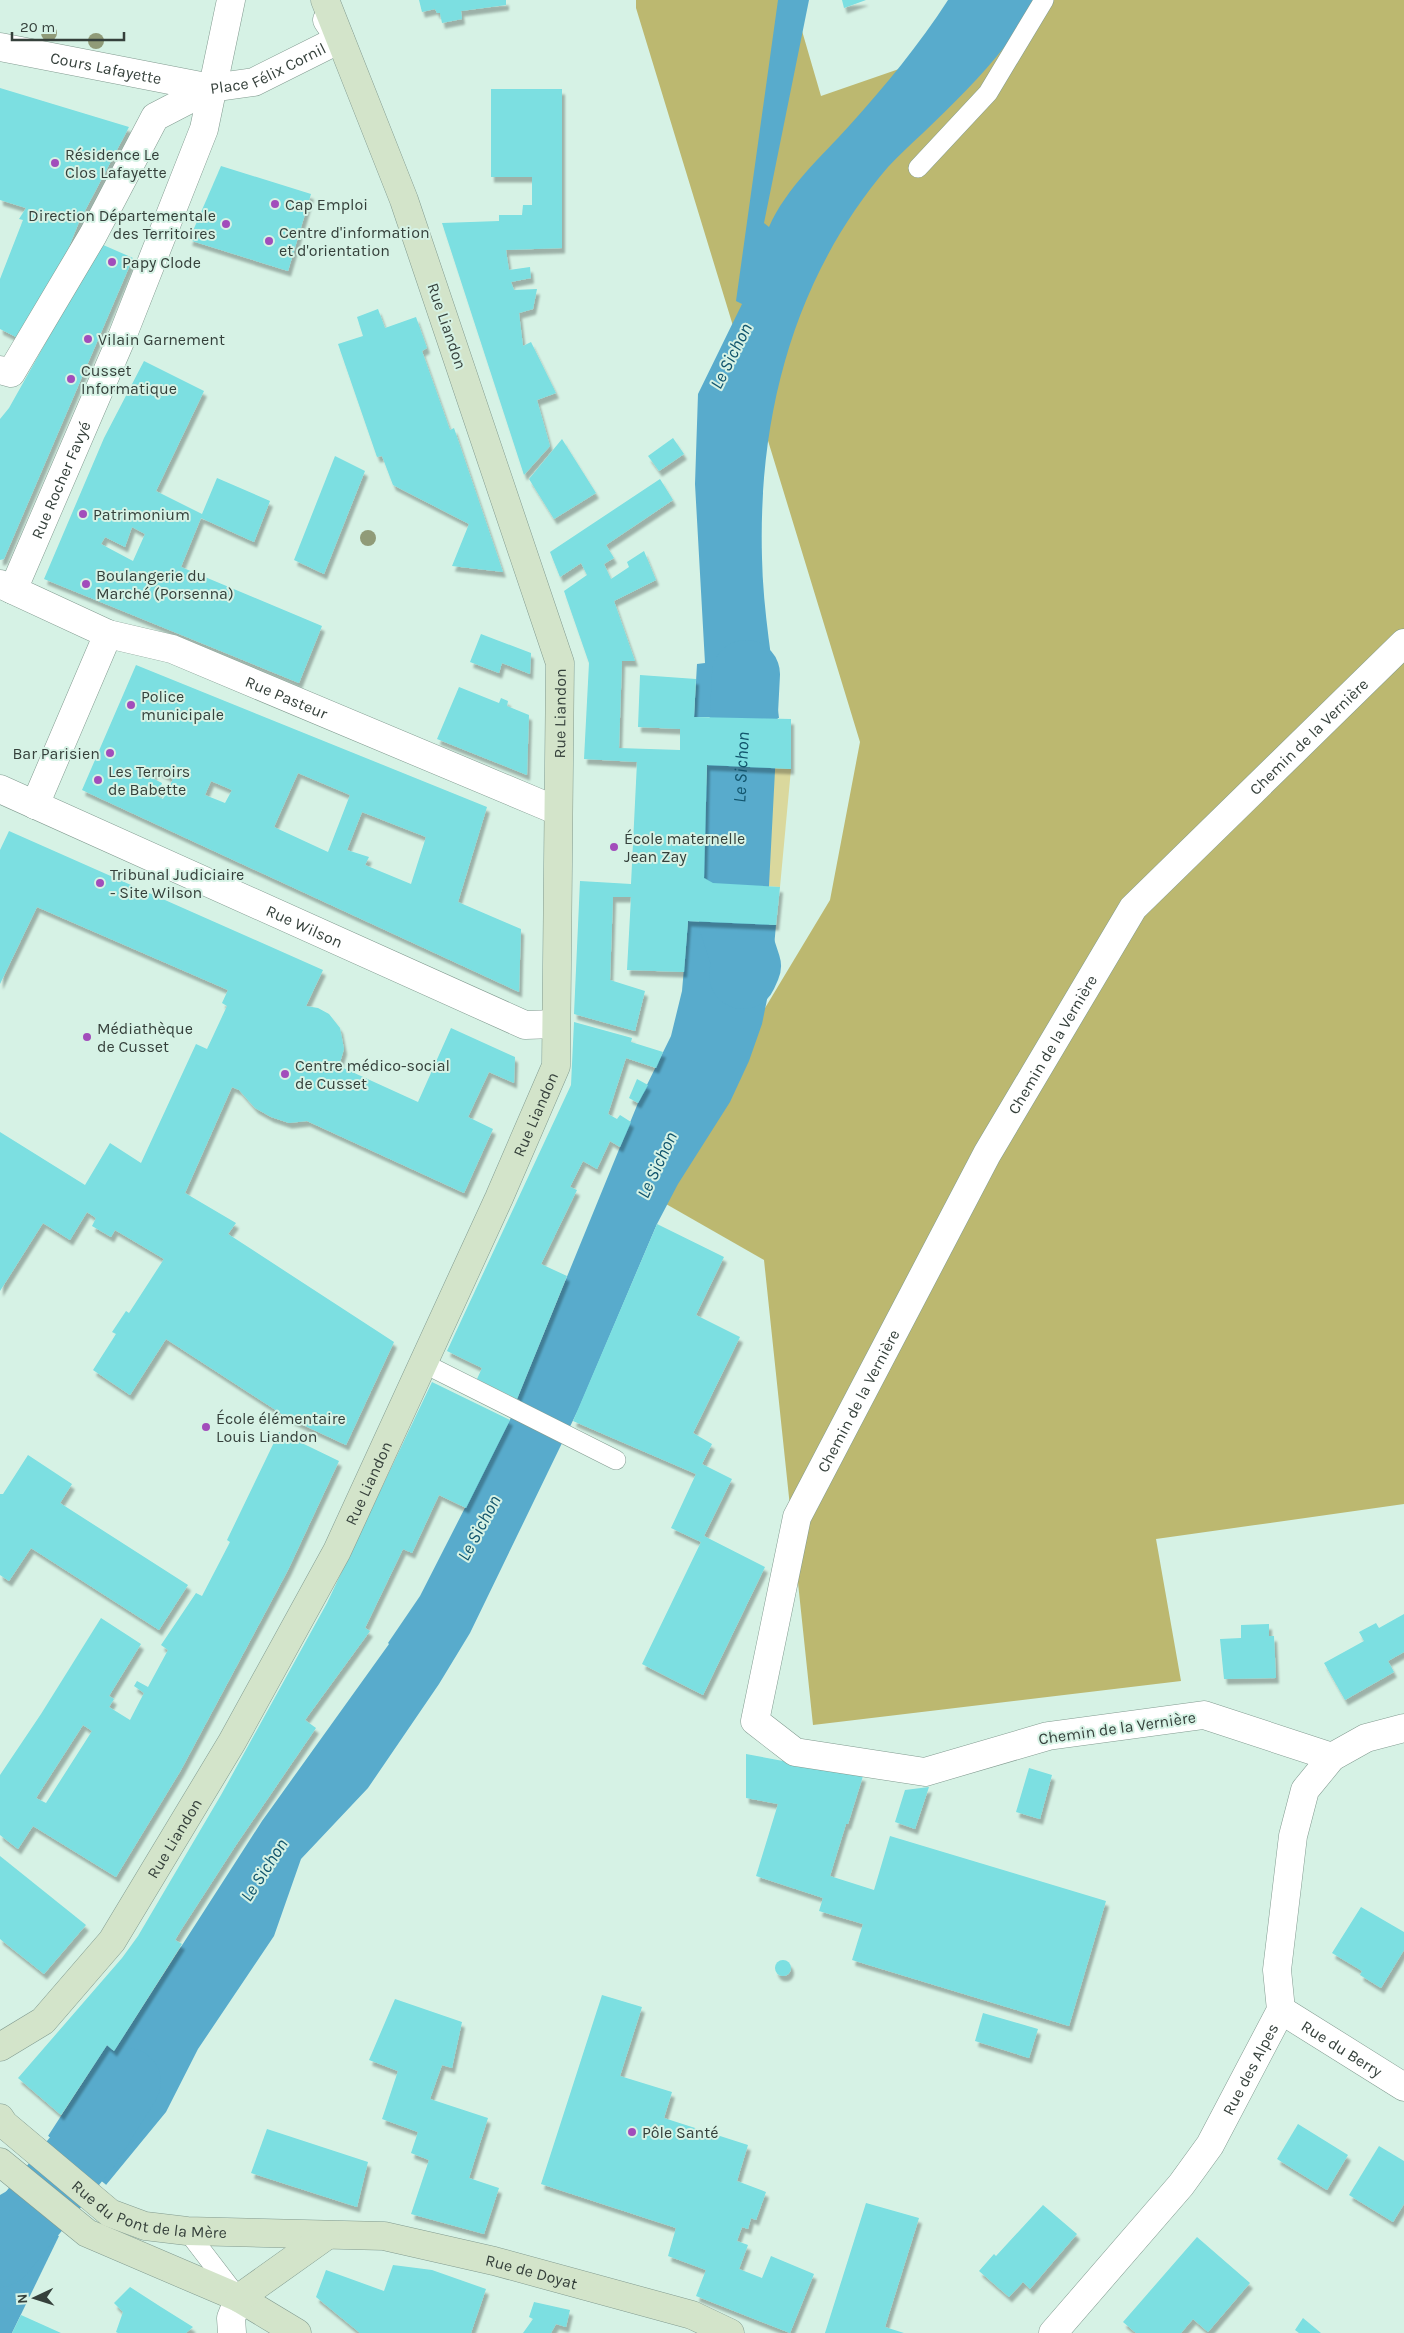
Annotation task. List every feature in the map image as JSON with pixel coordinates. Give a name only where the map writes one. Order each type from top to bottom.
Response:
[{"type":"main road","name":"Place Félix Cornil","points":[[325,0],[340,39]]},
{"type":"main road","name":"Rue Liandon","points":[[0,2047],[43,2021],[112,1941],[232,1742],[337,1551],[499,1198],[556,1066],[560,663],[404,200],[340,39]]},
{"type":"main road","name":"Rue du Pont de la Mère","points":[[2,2121],[110,2213],[145,2226],[186,2231],[326,2236]]},
{"type":"main road","name":"Rue du Pont de la Mère","points":[[0,2162],[87,2233],[239,2298],[297,2333]]},
{"type":"main road","points":[[239,2298],[326,2236]]},
{"type":"main road","name":"Rue de Doyat","points":[[326,2236],[384,2236],[494,2261],[692,2315],[730,2333]]},
{"type":"street","name":"Place Félix Cornil","points":[[231,0],[212,88],[254,82],[340,39]]},
{"type":"street","points":[[313,0],[340,39]]},
{"type":"street","name":"Cours Lafayette","points":[[0,48],[212,88]]},
{"type":"street","points":[[0,370],[11,373],[93,236],[154,117],[212,88]]},
{"type":"street","name":"Rue Rocher Favyé","points":[[6,587],[122,337],[204,129],[212,88]]},
{"type":"street","name":"Rue Pasteur","points":[[6,587],[108,634],[172,648],[558,811]]},
{"type":"street","points":[[35,805],[108,634]]},
{"type":"street","name":"Chemin de la Vernière","points":[[1332,1757],[1204,1715],[1048,1736],[925,1772],[795,1752],[755,1721],[797,1517],[987,1154],[1133,908],[1404,643]]},
{"type":"street","name":"Rue Wilson","points":[[0,789],[525,1025],[556,1024]]},
{"type":"street","points":[[1332,1757],[1366,1738],[1404,1728]]},
{"type":"street","name":"Rue des Alpes","points":[[1053,2333],[1181,2184],[1210,2144],[1281,2010],[1277,1970],[1293,1836],[1305,1790],[1332,1757]]},
{"type":"street","name":"Rue du Berry","points":[[1281,2010],[1404,2087]]},
{"type":"street","points":[[232,2333],[231,2318],[239,2298]]},
{"type":"lane","points":[[918,168],[988,93],[1044,0]]},
{"type":"lane","points":[[423,1363],[616,1460]]},
{"type":"lane","points":[[186,2231],[239,2298]]},
{"type":"shaded area","points":[[636,0],[793,0],[821,96],[977,42],[1023,0],[1404,0],[1404,1504],[1156,1539],[1181,1681],[813,1725],[764,1260],[652,1196],[830,900],[860,742],[636,8]]},
{"type":"shaded area","points":[[707,765],[791,769],[780,887],[713,883],[704,878]]},
{"type":"water","points":[[778,0],[809,0],[764,223],[769,227],[794,186],[888,80],[948,0],[1033,0],[1014,35],[996,57],[976,80],[888,167],[855,210],[828,254],[806,301],[788,350],[775,400],[767,452],[762,505],[764,598],[779,718],[694,717],[697,664],[705,663],[695,484],[698,394],[742,304],[736,301]]},
{"type":"water","points":[[688,921],[776,925],[771,980],[762,1024],[749,1061],[730,1102],[678,1184],[657,1224],[579,1408],[470,1633],[439,1684],[368,1788],[301,1859],[274,1936],[198,2049],[166,2112],[106,2185],[48,2136],[107,2045],[114,2051],[262,1821],[389,1644],[420,1596],[520,1400],[517,1399],[638,1103],[671,1036],[682,991]]},
{"type":"water","points":[[7,2191],[59,2236],[12,2333],[0,2333],[0,2195]]},
{"type":"pier","points":[[48,2136],[106,2185],[104,2187],[47,2138]]},
{"type":"pier","points":[[9,2189],[61,2234],[59,2236],[7,2191]]},
{"type":"building","points":[[419,0],[506,0],[506,5],[461,11],[462,19],[442,23],[440,13],[437,13],[435,9],[422,12]]},
{"type":"building","points":[[842,0],[866,0],[844,8]]},
{"type":"building","name":"Résidence Le Clos Lafayette","points":[[0,88],[129,127],[79,222],[66,254],[20,339],[0,329],[0,279],[23,220],[19,219],[26,208],[0,200]]},
{"type":"building","points":[[491,89],[562,89],[562,248],[506,250],[509,270],[530,267],[531,278],[511,282],[514,290],[537,289],[533,309],[519,313],[523,346],[531,342],[556,393],[537,400],[550,446],[524,475],[442,223],[499,221],[499,215],[522,215],[523,205],[532,205],[532,177],[491,177]]},
{"type":"building","points":[[221,166],[311,194],[288,271],[189,240]]},
{"type":"building","points":[[101,244],[133,258],[4,559],[0,560],[0,419],[9,408]]},
{"type":"building","points":[[378,309],[385,328],[416,317],[427,348],[422,351],[450,430],[454,428],[503,572],[452,566],[469,524],[393,485],[382,456],[377,457],[338,344],[363,336],[357,317]]},
{"type":"building","points":[[144,361],[204,391],[156,491],[202,514],[217,478],[270,501],[254,542],[201,518],[181,567],[322,626],[299,683],[44,579],[104,438]],"holes":[[[132,527],[145,534],[133,561],[101,544],[105,537],[125,547]]]},
{"type":"building","points":[[673,438],[684,454],[659,471],[648,456]]},
{"type":"building","points":[[562,439],[596,493],[554,519],[529,479]]},
{"type":"building","points":[[335,456],[365,471],[324,574],[294,560]]},
{"type":"building","points":[[660,479],[673,500],[606,545],[614,558],[604,564],[611,579],[629,567],[627,562],[644,551],[656,580],[614,601],[635,661],[622,661],[619,748],[680,750],[680,729],[638,727],[640,675],[696,679],[694,717],[791,719],[791,769],[707,765],[704,878],[713,883],[780,887],[776,925],[688,921],[684,972],[627,970],[631,897],[613,897],[610,980],[645,991],[635,1031],[574,1014],[580,881],[631,884],[637,762],[584,759],[589,663],[564,591],[587,575],[581,563],[560,577],[550,552]]},
{"type":"building","points":[[481,634],[531,653],[530,674],[502,663],[499,673],[470,662]]},
{"type":"building","points":[[136,665],[487,807],[458,902],[521,929],[519,992],[82,790]],"holes":[[[156,770],[173,779],[163,799],[157,796],[162,783],[152,778]],[[298,773],[350,795],[328,852],[274,827]],[[211,781],[232,790],[225,803],[205,795]],[[362,812],[426,837],[411,884],[365,865],[369,857],[347,850]]]},
{"type":"building","points":[[459,687],[499,703],[501,698],[508,701],[507,706],[529,715],[527,775],[437,739]]},
{"type":"building","points":[[9,831],[323,970],[306,1006],[318,1008],[329,1014],[340,1028],[344,1049],[339,1066],[418,1102],[451,1028],[515,1057],[514,1083],[489,1072],[468,1117],[493,1129],[464,1193],[307,1121],[289,1123],[271,1117],[255,1108],[239,1090],[232,1087],[185,1193],[236,1223],[228,1234],[394,1342],[346,1445],[288,1418],[166,1339],[130,1395],[93,1370],[116,1334],[112,1332],[126,1311],[129,1313],[164,1259],[115,1230],[111,1237],[92,1226],[96,1218],[87,1212],[70,1240],[43,1223],[0,1291],[0,1132],[85,1185],[110,1143],[141,1163],[196,1044],[207,1049],[227,1006],[222,1003],[228,990],[37,907],[0,984],[0,850]]},
{"type":"building","points":[[574,1022],[632,1038],[631,1042],[663,1052],[656,1068],[626,1058],[608,1114],[617,1119],[620,1115],[631,1122],[620,1147],[610,1141],[597,1169],[583,1161],[570,1187],[577,1190],[541,1264],[567,1276],[517,1399],[477,1379],[482,1368],[447,1351],[571,1085]]},
{"type":"building","points":[[637,1079],[648,1085],[638,1103],[629,1098]]},
{"type":"building","points":[[657,1224],[724,1257],[696,1315],[740,1337],[693,1433],[712,1444],[702,1464],[732,1479],[704,1536],[765,1567],[703,1695],[642,1664],[701,1542],[671,1528],[696,1474],[573,1421]]},
{"type":"building","points":[[432,1382],[510,1420],[466,1508],[439,1495],[412,1553],[403,1549],[365,1628],[370,1631],[305,1720],[316,1728],[236,1845],[181,1930],[175,1940],[182,1944],[114,2051],[107,2045],[61,2115],[18,2078],[122,1958],[138,1936],[221,1795],[327,1603]]},
{"type":"building","points":[[279,1432],[339,1461],[288,1570],[181,1770],[116,1877],[33,1826],[18,1849],[0,1835],[0,1775],[101,1618],[141,1644],[109,1696],[114,1699],[109,1707],[130,1720],[144,1693],[134,1686],[137,1681],[148,1687],[168,1650],[161,1645],[196,1593],[202,1596],[230,1542],[227,1540]],"holes":[[[83,1725],[92,1731],[46,1803],[36,1798]]]},
{"type":"building","points":[[28,1455],[72,1484],[60,1503],[188,1585],[159,1630],[31,1548],[9,1581],[0,1575],[0,1494],[3,1494]]},
{"type":"building","points":[[1404,1614],[1404,1652],[1388,1661],[1394,1672],[1345,1700],[1324,1663],[1364,1641],[1359,1632],[1376,1623],[1379,1628]]},
{"type":"building","points":[[1269,1624],[1269,1636],[1274,1636],[1276,1678],[1224,1679],[1220,1639],[1241,1638],[1241,1625]]},
{"type":"building","points":[[746,1754],[863,1776],[830,1876],[874,1890],[890,1836],[1106,1901],[1069,2026],[852,1960],[863,1924],[819,1911],[823,1898],[756,1876],[778,1804],[746,1798]]},
{"type":"building","points":[[1029,1768],[1052,1775],[1040,1819],[1016,1812]]},
{"type":"building","points":[[929,1787],[915,1829],[895,1822],[905,1790]]},
{"type":"building","points":[[0,1856],[86,1925],[44,1974],[0,1939]]},
{"type":"building","points":[[1361,1907],[1404,1932],[1404,1950],[1381,1988],[1360,1975],[1362,1971],[1332,1953]]},
{"type":"building","points":[[783,1960],[791,1968],[783,1976],[775,1968]]},
{"type":"building","name":"Pôle Santé","points":[[602,1995],[642,2007],[620,2076],[672,2092],[664,2118],[748,2145],[737,2181],[766,2192],[756,2220],[751,2218],[748,2229],[742,2227],[737,2241],[748,2245],[739,2269],[762,2278],[771,2256],[814,2274],[790,2333],[696,2296],[706,2270],[668,2256],[676,2228],[541,2184]]},
{"type":"building","points":[[395,1999],[462,2022],[452,2068],[442,2065],[430,2099],[488,2118],[469,2178],[499,2188],[484,2234],[411,2214],[429,2160],[411,2153],[418,2132],[382,2119],[398,2071],[369,2060]]},
{"type":"building","points":[[983,2013],[1038,2029],[1029,2058],[975,2041]]},
{"type":"building","points":[[1298,2124],[1348,2155],[1327,2190],[1277,2159]]},
{"type":"building","points":[[267,2129],[368,2162],[357,2207],[251,2173]]},
{"type":"building","points":[[1379,2146],[1404,2161],[1404,2204],[1393,2222],[1349,2195]]},
{"type":"building","points":[[866,2203],[919,2218],[885,2327],[904,2333],[825,2333]]},
{"type":"building","points":[[1043,2205],[1077,2234],[1030,2289],[1023,2282],[1009,2297],[979,2271],[994,2254],[996,2256]]},
{"type":"building","points":[[1197,2237],[1250,2283],[1208,2332],[1193,2319],[1181,2333],[1136,2333],[1123,2322]]},
{"type":"building","points":[[393,2265],[432,2270],[486,2289],[471,2333],[360,2333],[316,2297],[326,2270],[384,2291]]},
{"type":"building","points":[[130,2287],[193,2327],[186,2333],[116,2332],[123,2312],[114,2303]]},
{"type":"building","points":[[534,2302],[570,2310],[566,2327],[556,2324],[551,2333],[523,2333],[533,2319],[529,2317]]},
{"type":"building","points":[[21,2315],[61,2333],[12,2333]]},
{"type":"building","points":[[1303,2318],[1321,2333],[1299,2333],[1295,2330]]},
{"type":"waterway","name":"Le Sichon","points":[[743,975],[747,966],[733,923],[746,674]]},
{"type":"waterway","name":"Le Sichon","points":[[0,2253],[86,2147],[127,2082]]},
{"type":"place","name":"Résidence Le Clos Lafayette","points":[[55,163]]},
{"type":"place","name":"Cap Emploi","points":[[275,204]]},
{"type":"place","name":"Direction Départementale des Territoires","points":[[226,224]]},
{"type":"place","name":"Centre d'information et d'orientation","points":[[269,241]]},
{"type":"place","name":"Papy Clode","points":[[112,262]]},
{"type":"place","name":"Vilain Garnement","points":[[88,339]]},
{"type":"place","name":"Cusset Informatique","points":[[71,379]]},
{"type":"place","name":"Patrimonium","points":[[83,514]]},
{"type":"place","name":"Boulangerie du Marché (Porsenna)","points":[[86,584]]},
{"type":"place","name":"Police municipale","points":[[131,705]]},
{"type":"place","name":"Bar Parisien","points":[[110,753]]},
{"type":"place","name":"Les Terroirs de Babette","points":[[98,780]]},
{"type":"place","name":"École maternelle Jean Zay","points":[[614,847]]},
{"type":"place","name":"Tribunal Judiciaire - Site Wilson","points":[[100,883]]},
{"type":"place","name":"Médiathèque de Cusset","points":[[87,1037]]},
{"type":"place","name":"Centre médico-social de Cusset","points":[[285,1074]]},
{"type":"place","name":"École élémentaire Louis Liandon","points":[[206,1427]]},
{"type":"place","name":"Pôle Santé","points":[[632,2132]]}]
